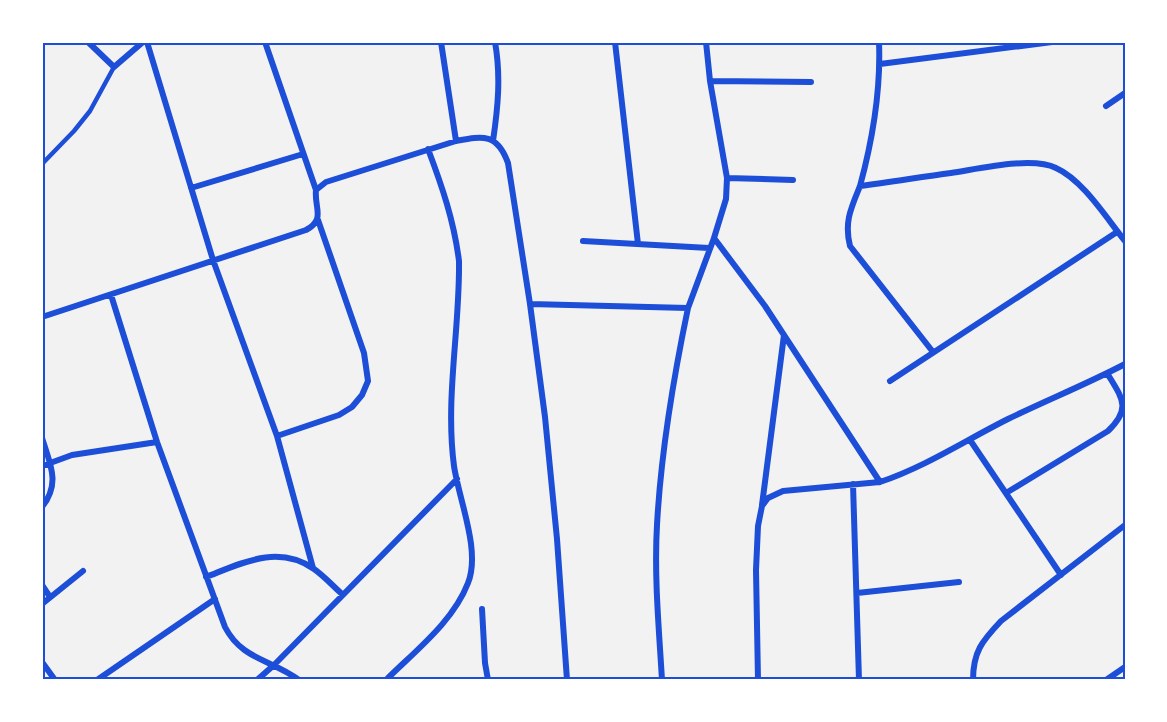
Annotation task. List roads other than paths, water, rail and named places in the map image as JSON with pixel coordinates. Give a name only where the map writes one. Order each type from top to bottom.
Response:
[{"type":"street","points":[[88,42],[114,67],[145,42],[213,261],[277,436],[313,568]]},
{"type":"street","points":[[265,42],[316,190],[318,219],[364,353],[368,381],[362,396],[339,415],[277,436]]},
{"type":"street","points":[[441,42],[456,141]]},
{"type":"street","points":[[493,141],[499,85],[495,42]]},
{"type":"street","points":[[615,42],[638,244]]},
{"type":"street","points":[[662,680],[656,526],[671,388],[688,308],[726,199],[727,178],[710,81],[706,42]]},
{"type":"street","points":[[879,42],[880,64],[876,114],[860,186],[848,218],[846,232],[850,246],[933,352]]},
{"type":"street","points":[[880,64],[1052,42]]},
{"type":"street","points":[[710,81],[810,82]]},
{"type":"street","points":[[1106,106],[1125,93]]},
{"type":"street","points":[[316,190],[326,182],[456,141],[477,137],[493,141],[502,147],[510,173],[530,304],[556,528],[567,680]]},
{"type":"street","points":[[386,680],[448,617],[469,581],[472,563],[451,434],[459,261],[449,207],[428,149]]},
{"type":"street","points":[[191,188],[303,154]]},
{"type":"street","points":[[860,186],[1008,164],[1035,163],[1056,167],[1088,196],[1125,241]]},
{"type":"street","points":[[727,178],[793,180]]},
{"type":"street","points":[[42,317],[306,230],[316,224],[318,219]]},
{"type":"street","points":[[890,381],[1117,232]]},
{"type":"street","points":[[714,238],[746,279],[880,482]]},
{"type":"street","points":[[583,241],[709,249]]},
{"type":"street","points":[[111,295],[158,442],[231,640],[241,649],[298,680]]},
{"type":"street","points":[[530,304],[688,308]]},
{"type":"street","points":[[758,680],[756,570],[758,526],[784,335]]},
{"type":"street","points":[[762,506],[775,493],[880,482],[905,473],[1006,420],[1125,364]]},
{"type":"street","points":[[1006,493],[1114,424],[1124,405],[1107,373]]},
{"type":"street","points":[[42,438],[53,487],[42,507]]},
{"type":"street","points":[[970,440],[1061,574]]},
{"type":"street","points":[[42,466],[49,462],[99,450],[158,442]]},
{"type":"street","points":[[257,680],[457,479]]},
{"type":"street","points":[[853,484],[859,680]]},
{"type":"street","points":[[973,680],[973,664],[977,651],[1001,621],[1125,525]]},
{"type":"street","points":[[206,577],[252,559],[273,555],[286,556],[313,568],[342,594]]},
{"type":"street","points":[[42,604],[83,572]]},
{"type":"street","points":[[857,592],[959,582]]},
{"type":"street","points":[[42,585],[50,597]]},
{"type":"street","points":[[97,680],[215,599]]},
{"type":"street","points":[[482,609],[488,680]]},
{"type":"street","points":[[42,662],[55,680]]},
{"type":"street","points":[[1107,680],[1125,667]]},
{"type":"lane","points":[[42,164],[90,111],[114,67]]}]
